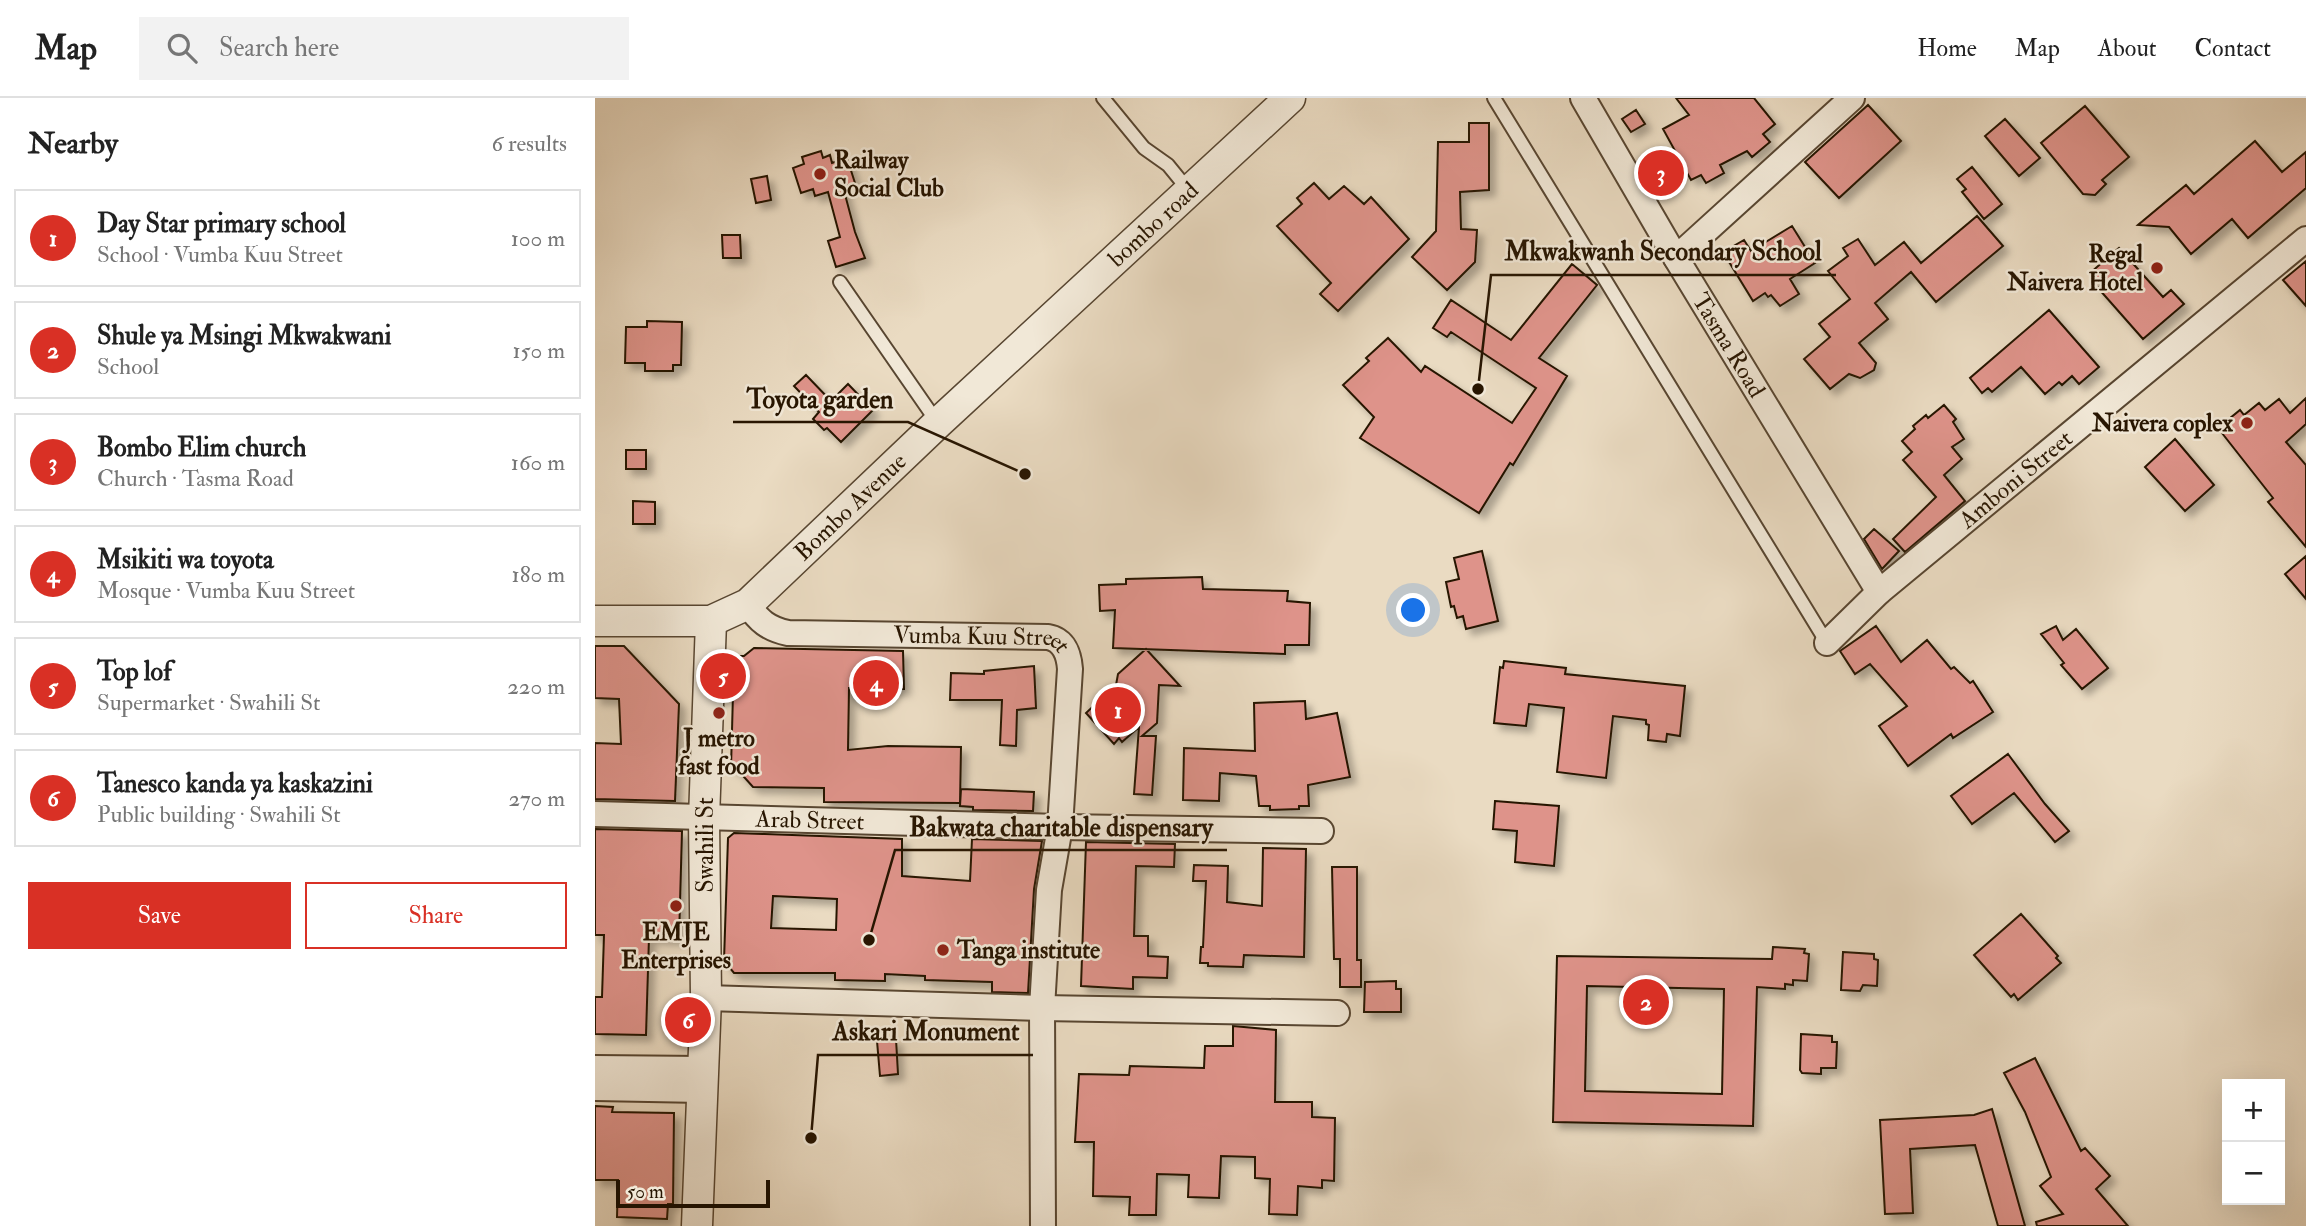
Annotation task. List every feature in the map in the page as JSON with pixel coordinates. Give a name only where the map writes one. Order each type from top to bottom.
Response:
[{"type":"street","name":"bombo road","points":[[1044,324],[1290,98]]},
{"type":"street","name":"Tasma Road","points":[[1583,98],[1676,258],[1879,592]]},
{"type":"street","points":[[1676,258],[1852,98]]},
{"type":"street","name":"Amboni Street","points":[[1827,643],[1879,592],[2306,239]]},
{"type":"street","name":"Bombo Avenue","points":[[711,621],[748,604],[1044,324]]},
{"type":"street","name":"Vumba Kuu Street","points":[[748,604],[758,620],[776,631],[788,633],[1048,637],[1058,640],[1066,650],[1070,669],[1060,827],[1049,890],[1042,1008],[1043,1226]]},
{"type":"street","points":[[595,621],[711,621]]},
{"type":"street","name":"Swahili St","points":[[697,1226],[706,998],[704,819],[711,621]]},
{"type":"street","name":"Arab Street","points":[[595,814],[704,819],[1321,831]]},
{"type":"street","points":[[706,998],[1337,1013]]},
{"type":"street","points":[[595,1068],[703,1079]]},
{"type":"street","points":[[595,1088],[703,1079]]},
{"type":"lane","points":[[1103,98],[1145,148],[1168,165],[1190,192]]},
{"type":"lane","points":[[1494,98],[1827,643]]},
{"type":"lane","points":[[840,282],[938,423]]},
{"type":"building","points":[[1676,98],[1754,98],[1775,124],[1763,134],[1770,142],[1752,157],[1747,151],[1720,165],[1724,173],[1706,183],[1701,175],[1691,180],[1663,129],[1689,115]]},
{"type":"building","points":[[1868,105],[1901,141],[1839,198],[1805,162]]},
{"type":"building","points":[[2085,106],[2129,157],[2102,180],[2106,184],[2095,195],[2083,194],[2041,143]]},
{"type":"building","points":[[1636,110],[1645,124],[1631,132],[1622,119]]},
{"type":"building","points":[[2005,119],[2040,158],[2019,176],[1985,136]]},
{"type":"building","points":[[1469,123],[1489,123],[1489,190],[1460,192],[1461,229],[1477,230],[1475,262],[1447,290],[1412,257],[1436,231],[1438,142],[1469,142]]},
{"type":"building","points":[[2255,141],[2282,172],[2306,152],[2306,188],[2248,238],[2232,219],[2191,254],[2169,227],[2138,225],[2186,185],[2194,194]]},
{"type":"building","points":[[821,151],[823,158],[830,155],[832,163],[847,158],[855,183],[843,187],[865,258],[836,267],[828,241],[840,237],[828,192],[815,196],[813,189],[801,193],[793,168],[804,164],[802,157]]},
{"type":"building","points":[[1972,167],[2002,204],[1984,219],[1962,192],[1966,189],[1957,179]]},
{"type":"building","points":[[767,176],[771,200],[756,203],[751,179]]},
{"type":"building","points":[[1314,183],[1329,199],[1344,186],[1364,204],[1371,197],[1409,239],[1338,311],[1320,294],[1331,283],[1277,226],[1302,204],[1297,198]]},
{"type":"building","points":[[1977,216],[2003,246],[1936,302],[1911,272],[1875,303],[1888,319],[1859,343],[1876,363],[1874,370],[1860,378],[1849,374],[1830,389],[1804,359],[1830,337],[1819,324],[1850,299],[1828,271],[1848,256],[1843,248],[1858,239],[1875,265],[1904,242],[1921,263]]},
{"type":"building","points":[[1792,226],[1815,263],[1790,279],[1799,294],[1780,306],[1771,295],[1768,297],[1765,293],[1753,301],[1723,252],[1744,240],[1751,251]]},
{"type":"building","points":[[722,235],[740,235],[741,258],[723,258]]},
{"type":"building","points":[[2119,248],[2163,297],[2171,290],[2184,304],[2143,339],[2098,288],[2101,285],[2090,273]]},
{"type":"building","points":[[2306,261],[2306,306],[2283,280]]},
{"type":"building","points":[[1572,264],[1597,285],[1539,358],[1567,376],[1513,465],[1510,463],[1479,513],[1360,438],[1374,417],[1343,385],[1369,361],[1366,358],[1388,338],[1421,372],[1425,366],[1512,423],[1536,388],[1451,332],[1447,337],[1433,328],[1451,300],[1511,340]]},
{"type":"building","points":[[2049,310],[2099,367],[2079,384],[2072,376],[2062,385],[2059,382],[2045,394],[2021,367],[1992,392],[1988,388],[1982,393],[1970,378]]},
{"type":"building","points":[[647,321],[682,322],[681,365],[673,365],[673,371],[645,371],[645,363],[625,363],[626,327],[647,327]]},
{"type":"building","points":[[806,375],[831,401],[848,384],[873,410],[841,442],[813,419],[819,412],[794,386]]},
{"type":"building","points":[[2306,398],[2306,424],[2286,442],[2306,465],[2306,547],[2268,502],[2273,498],[2218,428],[2240,410],[2244,415],[2259,403],[2265,410],[2279,399],[2290,413]]},
{"type":"building","points":[[1944,405],[1956,419],[1953,422],[1964,439],[1952,447],[1962,459],[1944,475],[1965,501],[1905,552],[1893,539],[1936,497],[1903,460],[1912,452],[1902,441],[1915,429],[1913,426]]},
{"type":"building","points":[[2175,439],[2214,485],[2185,511],[2145,467]]},
{"type":"building","points":[[626,450],[646,450],[646,469],[626,469]]},
{"type":"building","points":[[633,501],[655,502],[655,524],[633,524]]},
{"type":"building","points":[[1874,529],[1899,551],[1882,569],[1864,539]]},
{"type":"building","points":[[1482,551],[1498,621],[1466,629],[1463,616],[1457,618],[1454,606],[1451,607],[1446,582],[1459,579],[1454,558]]},
{"type":"building","points":[[2306,556],[2306,599],[2285,574]]},
{"type":"building","points":[[1202,577],[1203,589],[1288,591],[1287,601],[1310,603],[1309,645],[1285,645],[1285,654],[1113,648],[1115,610],[1100,611],[1099,585],[1126,584],[1126,579]]},
{"type":"building","points":[[1876,626],[1901,662],[1927,640],[1951,669],[1954,667],[1970,683],[1973,681],[1993,712],[1953,738],[1951,734],[1908,766],[1879,726],[1907,706],[1870,664],[1855,674],[1840,651]]},
{"type":"building","points":[[2056,626],[2063,640],[2076,629],[2108,668],[2082,689],[2061,665],[2064,663],[2041,634]]},
{"type":"building","points":[[595,646],[624,646],[679,704],[675,801],[595,799],[595,743],[621,744],[619,699],[595,698]]},
{"type":"building","points":[[754,648],[903,651],[904,689],[849,688],[848,750],[888,746],[961,747],[960,803],[824,802],[824,788],[753,787],[736,768],[731,768],[734,656],[744,656]]},
{"type":"building","points":[[1146,649],[1180,686],[1159,685],[1157,723],[1142,736],[1156,736],[1152,795],[1134,794],[1139,727],[1122,742],[1119,738],[1114,744],[1086,713],[1116,685],[1118,674]]},
{"type":"building","points":[[1504,661],[1566,668],[1565,674],[1685,686],[1680,736],[1667,734],[1666,742],[1648,740],[1649,725],[1646,720],[1613,716],[1606,778],[1557,772],[1564,708],[1529,704],[1526,726],[1494,723],[1500,667],[1503,668]]},
{"type":"building","points":[[1034,666],[1036,708],[1017,710],[1016,746],[1000,745],[1002,700],[950,700],[951,673],[984,674],[984,671]]},
{"type":"building","points":[[1305,701],[1306,719],[1337,713],[1350,777],[1308,785],[1309,806],[1299,806],[1299,809],[1270,810],[1270,806],[1259,806],[1256,776],[1220,773],[1219,801],[1183,800],[1184,748],[1255,751],[1254,703]]},
{"type":"building","points":[[2008,754],[2069,831],[2055,842],[2014,793],[1972,824],[1951,796]]},
{"type":"building","points":[[961,789],[1034,792],[1033,811],[973,810],[973,807],[960,806]]},
{"type":"building","points":[[1495,801],[1559,806],[1554,866],[1515,862],[1517,831],[1493,829]]},
{"type":"building","points":[[595,829],[682,831],[679,939],[649,937],[646,1035],[595,1034],[595,997],[602,997],[604,935],[595,935]]},
{"type":"building","points":[[734,833],[902,839],[902,876],[970,881],[972,839],[1042,841],[1034,889],[1028,993],[992,992],[992,982],[925,980],[925,976],[885,974],[885,981],[835,980],[835,973],[734,973],[724,961],[728,838]],"holes":[[[773,896],[837,899],[836,930],[771,928]]]},
{"type":"building","points":[[1086,842],[1175,844],[1174,867],[1136,866],[1134,936],[1148,936],[1148,956],[1168,957],[1167,978],[1133,977],[1133,989],[1081,986]]},
{"type":"building","points":[[1263,848],[1306,849],[1304,957],[1244,955],[1243,967],[1208,966],[1208,963],[1200,963],[1206,881],[1193,881],[1194,865],[1228,866],[1227,902],[1262,906]]},
{"type":"building","points":[[1332,867],[1357,867],[1357,960],[1361,960],[1361,987],[1340,987],[1340,959],[1334,959]]},
{"type":"building","points":[[2021,914],[2058,956],[2056,958],[2061,963],[2018,1000],[2014,994],[2011,997],[1974,955]]},
{"type":"building","points":[[1773,947],[1805,949],[1804,953],[1809,954],[1807,981],[1793,980],[1793,985],[1785,984],[1785,989],[1757,987],[1753,1126],[1553,1122],[1557,956],[1772,959]],"holes":[[[1587,986],[1724,989],[1722,1094],[1585,1091]]]},
{"type":"building","points":[[1843,952],[1874,954],[1874,959],[1878,960],[1877,986],[1863,985],[1860,991],[1841,990]]},
{"type":"building","points":[[1396,981],[1396,989],[1401,989],[1401,1012],[1364,1012],[1365,982]]},
{"type":"building","points":[[1233,1026],[1276,1030],[1275,1102],[1312,1102],[1312,1117],[1335,1118],[1334,1181],[1322,1180],[1322,1188],[1298,1186],[1297,1215],[1269,1214],[1270,1179],[1255,1178],[1255,1157],[1221,1156],[1219,1198],[1188,1197],[1189,1175],[1157,1174],[1156,1215],[1129,1215],[1130,1197],[1093,1196],[1094,1142],[1075,1142],[1079,1074],[1129,1075],[1130,1066],[1204,1068],[1205,1046],[1233,1046]]},
{"type":"building","points":[[1801,1034],[1832,1036],[1832,1042],[1837,1042],[1836,1068],[1821,1068],[1821,1074],[1802,1073]]},
{"type":"building","points":[[896,1039],[898,1074],[880,1076],[877,1041]]},
{"type":"building","points":[[2035,1058],[2081,1151],[2085,1148],[2110,1176],[2096,1189],[2128,1226],[2037,1226],[2036,1222],[2063,1214],[2040,1186],[2051,1177],[2025,1112],[2004,1073]]},
{"type":"building","points":[[595,1106],[613,1107],[612,1112],[674,1113],[673,1204],[668,1204],[667,1219],[617,1217],[618,1180],[595,1180]]},
{"type":"building","points":[[1992,1109],[2025,1226],[1998,1226],[1975,1145],[1910,1149],[1913,1213],[1885,1214],[1880,1120],[1974,1115]]},
{"type":"place","name":"Bombo Elim church","points":[[1661,173]]},
{"type":"place","name":"Railway Social Club","points":[[820,174]]},
{"type":"place","name":"Regal Naivera Hotel","points":[[2157,268]]},
{"type":"place","name":"Mkwakwanh Secondary School","points":[[1478,389]]},
{"type":"place","name":"Naivera coplex","points":[[2247,423]]},
{"type":"place","name":"Toyota garden","points":[[1025,474]]},
{"type":"place","name":"Top lof","points":[[723,676]]},
{"type":"place","name":"Msikiti wa toyota","points":[[876,683]]},
{"type":"place","name":"Day Star primary school","points":[[1118,710]]},
{"type":"place","name":"J metro fast food","points":[[719,713]]},
{"type":"place","name":"EMJE Enterprises","points":[[676,906]]},
{"type":"place","name":"Bakwata charitable dispensary","points":[[869,940]]},
{"type":"place","name":"Tanga institute","points":[[943,950]]},
{"type":"place","name":"Shule ya Msingi Mkwakwani","points":[[1646,1002]]},
{"type":"place","name":"Tanesco kanda ya kaskazini","points":[[688,1020]]},
{"type":"place","name":"Askari Monument","points":[[811,1138]]}]
